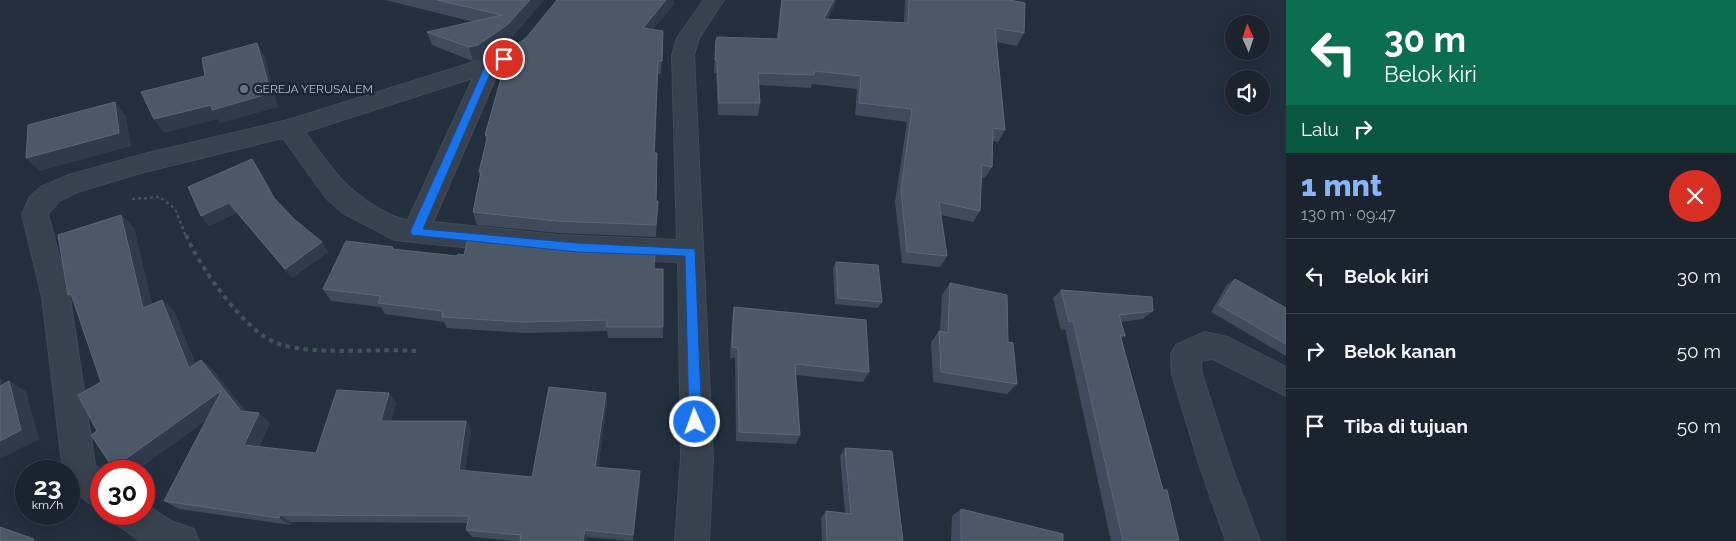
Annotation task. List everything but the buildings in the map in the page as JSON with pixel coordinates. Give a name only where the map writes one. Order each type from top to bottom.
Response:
[{"type":"street","points":[[692,541],[695,520],[697,459],[683,55],[688,38],[714,0]]},
{"type":"street","points":[[90,482],[80,474],[56,297],[35,214],[39,204],[50,194],[77,182],[144,163],[289,128],[490,66],[504,59],[516,47]]},
{"type":"street","points":[[416,232],[490,66]]},
{"type":"street","points":[[289,128],[335,191],[352,206],[395,229],[577,248],[691,252]]},
{"type":"street","points":[[1243,541],[1216,467],[1187,374],[1186,354],[1205,345],[1217,346],[1286,382]]},
{"type":"street","points":[[147,525],[163,536],[182,541]]},
{"type":"path","points":[[123,199],[160,197],[175,209],[193,252],[225,298],[261,334],[277,344],[305,350],[375,349],[416,351]]},
{"type":"place","name":"GEREJA YERUSALEM","points":[[244,89]]},
{"type":"route","points":[[504,59],[490,66],[416,232],[577,248],[691,252],[695,422]]}]
